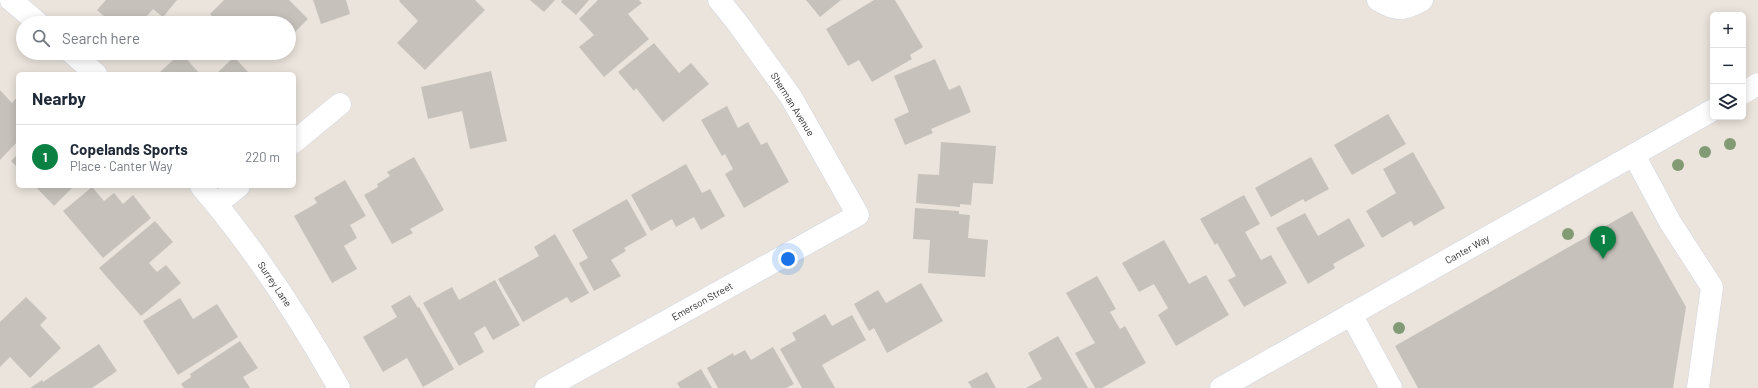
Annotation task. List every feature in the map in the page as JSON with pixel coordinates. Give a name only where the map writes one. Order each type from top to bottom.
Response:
[{"type":"street","points":[[11,0],[30,16]]},
{"type":"street","name":"Sherman Avenue","points":[[719,0],[791,97],[858,215]]},
{"type":"street","points":[[1378,0],[1389,7],[1406,9],[1422,0]]},
{"type":"street","points":[[80,60],[94,72]]},
{"type":"street","points":[[1746,91],[1758,84]]},
{"type":"street","points":[[296,140],[340,104]]},
{"type":"street","name":"Canter Way","points":[[1221,388],[1710,112]]},
{"type":"street","points":[[1634,155],[1670,222],[1712,287],[1698,388]]},
{"type":"street","name":"Surrey Lane","points":[[203,188],[269,274],[317,348],[339,388]]},
{"type":"street","points":[[216,204],[236,188]]},
{"type":"street","name":"Emerson Street","points":[[546,388],[858,215]]},
{"type":"street","points":[[1351,314],[1392,388]]},
{"type":"building","points":[[106,0],[177,0],[164,16],[153,9],[147,16],[104,16],[97,10]]},
{"type":"building","points":[[224,0],[289,0],[308,19],[296,31],[296,16],[212,16],[210,14]]},
{"type":"building","points":[[313,0],[346,0],[350,14],[321,24]]},
{"type":"building","points":[[475,0],[485,10],[425,70],[397,43],[418,21],[399,1]]},
{"type":"building","points":[[530,0],[555,0],[544,12]]},
{"type":"building","points":[[562,0],[589,0],[576,15],[561,2]]},
{"type":"building","points":[[598,0],[639,0],[642,3],[628,14],[649,39],[604,77],[579,47],[594,35],[579,19]]},
{"type":"building","points":[[806,0],[841,0],[820,17]]},
{"type":"building","points":[[874,0],[895,0],[923,47],[910,55],[912,59],[872,82],[859,60],[848,66],[826,29]]},
{"type":"building","points":[[654,43],[679,73],[691,63],[709,84],[663,122],[636,88],[634,91],[618,72]]},
{"type":"building","points":[[935,59],[949,90],[960,85],[971,112],[931,129],[933,133],[905,145],[894,119],[909,112],[894,76]]},
{"type":"building","points":[[173,60],[187,60],[198,72],[160,72]]},
{"type":"building","points":[[231,60],[237,60],[248,72],[218,72]]},
{"type":"building","points":[[491,71],[507,141],[470,149],[462,111],[428,119],[421,87]]},
{"type":"building","points":[[0,90],[12,103],[16,98],[16,143],[0,160]]},
{"type":"building","points":[[727,106],[738,128],[748,122],[761,145],[767,142],[789,182],[744,208],[725,174],[733,169],[725,154],[722,156],[701,120]]},
{"type":"building","points":[[1388,114],[1406,144],[1352,175],[1334,145]]},
{"type":"building","points":[[941,142],[996,146],[993,184],[973,183],[971,205],[960,204],[960,207],[916,203],[918,174],[939,175]]},
{"type":"building","points":[[1413,152],[1445,208],[1414,226],[1411,221],[1382,238],[1366,211],[1396,193],[1383,169]]},
{"type":"building","points":[[16,156],[16,166],[11,161]]},
{"type":"building","points":[[414,157],[444,210],[410,229],[413,233],[392,244],[364,195],[378,187],[377,184],[390,176],[387,172]]},
{"type":"building","points":[[1311,157],[1329,189],[1305,202],[1303,199],[1271,217],[1255,188]]},
{"type":"building","points":[[686,164],[702,193],[710,189],[725,216],[701,230],[694,217],[676,227],[672,219],[651,231],[631,195]]},
{"type":"building","points":[[345,180],[366,216],[350,225],[357,238],[344,246],[357,269],[332,283],[294,216],[317,203],[314,198]]},
{"type":"building","points":[[37,188],[72,188],[54,206]]},
{"type":"building","points":[[91,188],[93,188],[104,201],[114,193],[123,204],[133,195],[151,218],[103,258],[63,211]]},
{"type":"building","points":[[1244,195],[1260,224],[1245,232],[1261,260],[1271,255],[1287,283],[1244,307],[1228,280],[1236,276],[1217,243],[1215,245],[1200,219]]},
{"type":"building","points":[[627,199],[647,235],[624,248],[626,251],[611,260],[621,276],[594,291],[579,263],[588,258],[572,230]]},
{"type":"building","points":[[915,208],[959,211],[959,214],[970,215],[968,238],[988,240],[985,277],[928,273],[930,240],[913,239]]},
{"type":"building","points":[[1632,211],[1686,307],[1673,388],[1418,388],[1395,346]]},
{"type":"building","points":[[1305,213],[1318,236],[1349,218],[1365,246],[1333,264],[1335,268],[1308,284],[1276,228]]},
{"type":"building","points":[[155,221],[173,242],[149,263],[157,272],[166,265],[181,283],[141,316],[99,268]]},
{"type":"building","points":[[555,234],[589,293],[571,303],[567,297],[523,322],[498,279],[539,256],[534,247]]},
{"type":"building","points":[[1164,240],[1189,284],[1206,275],[1229,315],[1176,346],[1158,315],[1168,308],[1154,284],[1139,292],[1122,263]]},
{"type":"building","points":[[1097,276],[1116,309],[1110,312],[1120,329],[1125,326],[1146,363],[1102,388],[1095,388],[1075,353],[1095,343],[1066,293]]},
{"type":"building","points":[[495,280],[520,325],[493,340],[485,326],[474,333],[484,352],[459,366],[423,303],[452,287],[459,300]]},
{"type":"building","points":[[921,283],[943,321],[887,353],[874,328],[869,331],[854,304],[878,290],[886,303]]},
{"type":"building","points":[[410,295],[418,308],[419,307],[454,369],[423,387],[407,358],[383,372],[363,337],[397,317],[391,306]]},
{"type":"building","points":[[26,297],[47,318],[40,325],[61,348],[30,378],[10,357],[0,367],[0,322]]},
{"type":"building","points":[[180,298],[193,319],[217,304],[238,337],[178,375],[143,321]]},
{"type":"building","points":[[825,314],[832,326],[852,315],[866,340],[822,365],[835,388],[802,388],[780,349],[796,340],[792,333]]},
{"type":"building","points":[[1058,336],[1088,388],[1026,388],[1042,379],[1028,353]]},
{"type":"building","points":[[240,341],[258,368],[243,377],[250,388],[184,388],[181,384],[191,377],[190,374]]},
{"type":"building","points":[[99,344],[117,371],[92,388],[30,388],[42,380],[43,382]]},
{"type":"building","points":[[773,347],[794,384],[786,388],[718,388],[707,368],[733,353],[734,356],[745,350],[751,360]]},
{"type":"building","points":[[701,369],[712,388],[680,388],[677,383]]},
{"type":"building","points":[[987,372],[996,388],[972,388],[968,382]]},
{"type":"place","name":"Copelands Sports","points":[[1603,259]]}]
